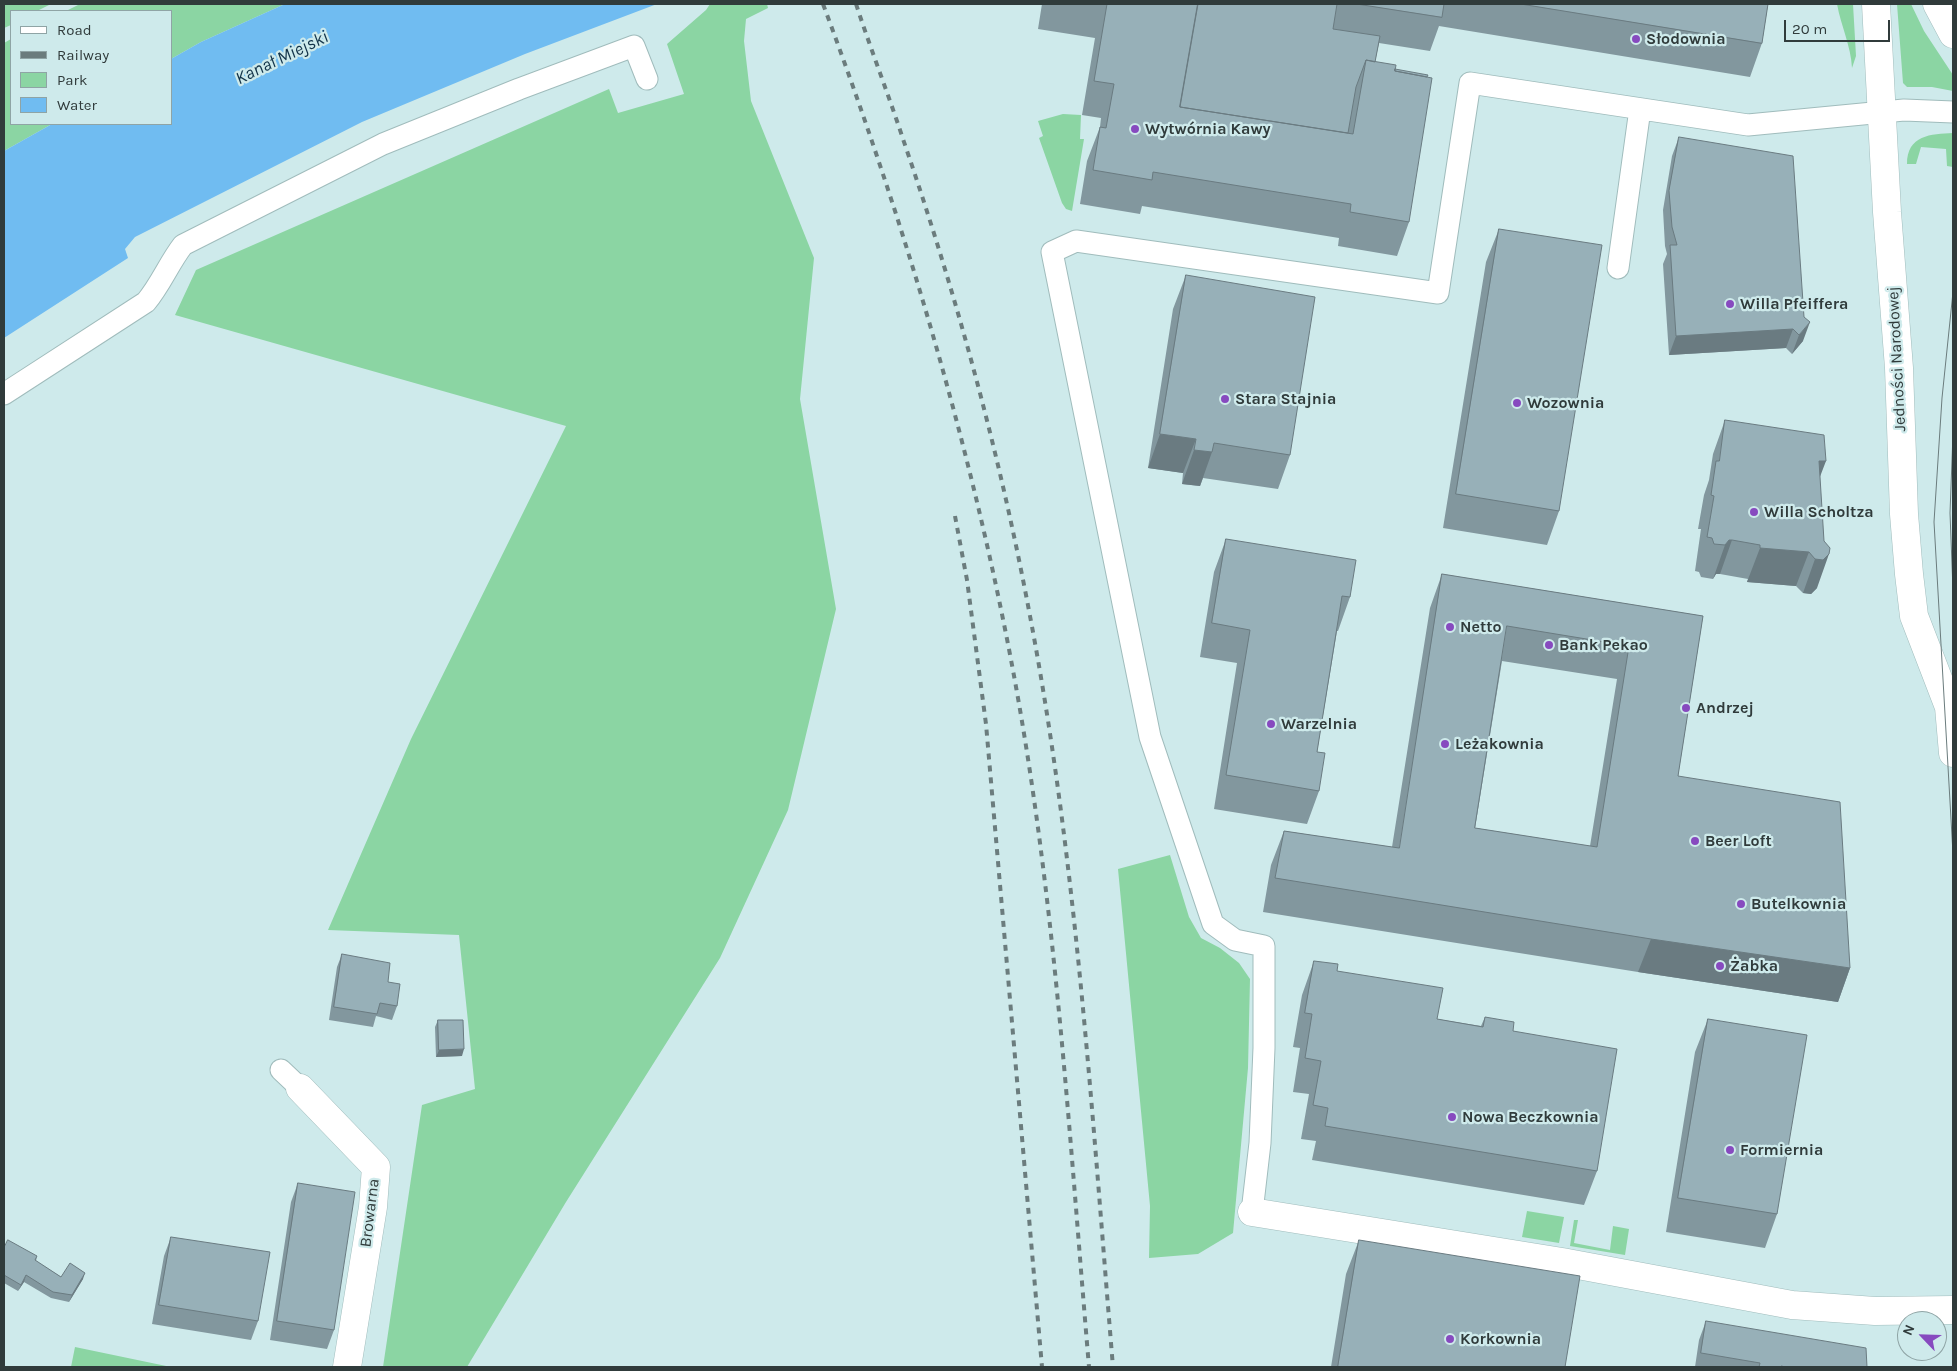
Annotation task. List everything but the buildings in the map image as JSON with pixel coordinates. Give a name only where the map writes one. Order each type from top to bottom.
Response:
[{"type":"street","name":"Jedności Narodowej","points":[[1876,4],[1899,368],[1904,514],[1912,599],[1914,616],[1951,698],[1953,753]]},
{"type":"street","points":[[1937,4],[1953,34]]},
{"type":"street","name":"Browarna","points":[[291,1079],[376,1167],[373,1207],[347,1367]]},
{"type":"street","points":[[1252,1212],[1562,1262],[1792,1305],[1875,1311],[1953,1310]]},
{"type":"lane","points":[[4,394],[146,302],[161,283],[171,261],[184,245],[374,149],[518,89],[634,46],[647,79]]},
{"type":"lane","points":[[1252,1212],[1260,1143],[1264,1048],[1264,946],[1235,940],[1213,924],[1150,737],[1052,252],[1076,241],[1438,294],[1470,83],[1748,125],[1904,110],[1953,112]]},
{"type":"lane","points":[[1618,268],[1640,109]]},
{"type":"green space","points":[[4,4],[51,4],[39,10],[10,10],[10,25],[4,28]]},
{"type":"green space","points":[[80,4],[285,4],[201,42],[172,58],[172,10],[68,10]]},
{"type":"green space","points":[[710,4],[767,4],[768,8],[746,19],[744,41],[751,101],[814,258],[800,399],[836,609],[788,810],[720,958],[566,1202],[467,1367],[383,1367],[422,1105],[475,1089],[459,935],[328,930],[411,739],[566,426],[175,315],[196,270],[609,89],[618,113],[684,94],[667,44],[706,10]]},
{"type":"green space","points":[[1837,4],[1853,4],[1856,56],[1852,68],[1850,52]]},
{"type":"green space","points":[[1897,4],[1911,4],[1924,31],[1953,75],[1953,91],[1932,87],[1907,87],[1903,83]]},
{"type":"green space","points":[[10,40],[10,125],[50,125],[4,151],[4,43]]},
{"type":"green space","points":[[1063,114],[1081,115],[1080,139],[1084,139],[1072,211],[1066,209],[1062,203],[1039,138],[1043,136],[1038,121]]},
{"type":"green space","points":[[1953,133],[1953,167],[1947,166],[1946,149],[1921,147],[1916,164],[1907,164],[1908,154],[1916,142],[1922,138],[1937,134]]},
{"type":"green space","points":[[1170,855],[1189,917],[1201,938],[1220,948],[1239,963],[1250,979],[1248,1068],[1233,1233],[1198,1254],[1149,1258],[1150,1206],[1118,869]]},
{"type":"green space","points":[[1527,1211],[1564,1217],[1559,1243],[1522,1237]]},
{"type":"green space","points":[[1574,1220],[1578,1220],[1574,1243],[1610,1250],[1613,1226],[1629,1229],[1625,1255],[1570,1246]]},
{"type":"green space","points":[[75,1347],[171,1367],[71,1367]]},
{"type":"water","name":"Kanał Miejski","points":[[285,4],[657,4],[525,54],[362,122],[135,237],[125,249],[128,258],[4,338],[4,151],[50,125],[172,125],[172,58],[201,42]]},
{"type":"tram line","points":[[1953,292],[1942,398],[1934,522],[1953,854]]},
{"type":"tram line","points":[[1953,434],[1950,513],[1953,590]]},
{"type":"railway","points":[[823,4],[903,235],[949,391],[988,549],[1005,629],[1022,720],[1048,904],[1058,997],[1089,1367]]},
{"type":"railway","points":[[856,4],[942,259],[976,377],[1005,496],[1030,616],[1060,803],[1071,896],[1090,1084],[1113,1367]]},
{"type":"railway","points":[[955,516],[967,580],[986,724],[1042,1367]]},
{"type":"place","name":"Słodownia","points":[[1636,39]]},
{"type":"place","name":"Wytwórnia Kawy","points":[[1135,129]]},
{"type":"place","name":"Willa Pfeiffera","points":[[1730,304]]},
{"type":"place","name":"Stara Stajnia","points":[[1225,399]]},
{"type":"place","name":"Wozownia","points":[[1517,403]]},
{"type":"place","name":"Willa Scholtza","points":[[1754,512]]},
{"type":"place","name":"Netto","points":[[1450,627]]},
{"type":"place","name":"Bank Pekao","points":[[1549,645]]},
{"type":"place","name":"Andrzej","points":[[1686,708]]},
{"type":"place","name":"Warzelnia","points":[[1271,724]]},
{"type":"place","name":"Leżakownia","points":[[1445,744]]},
{"type":"place","name":"Beer Loft","points":[[1695,841]]},
{"type":"place","name":"Butelkownia","points":[[1741,904]]},
{"type":"place","name":"Żabka","points":[[1720,966]]},
{"type":"place","name":"Nowa Beczkownia","points":[[1452,1117]]},
{"type":"place","name":"Formiernia","points":[[1730,1150]]},
{"type":"place","name":"Korkownia","points":[[1450,1339]]}]
